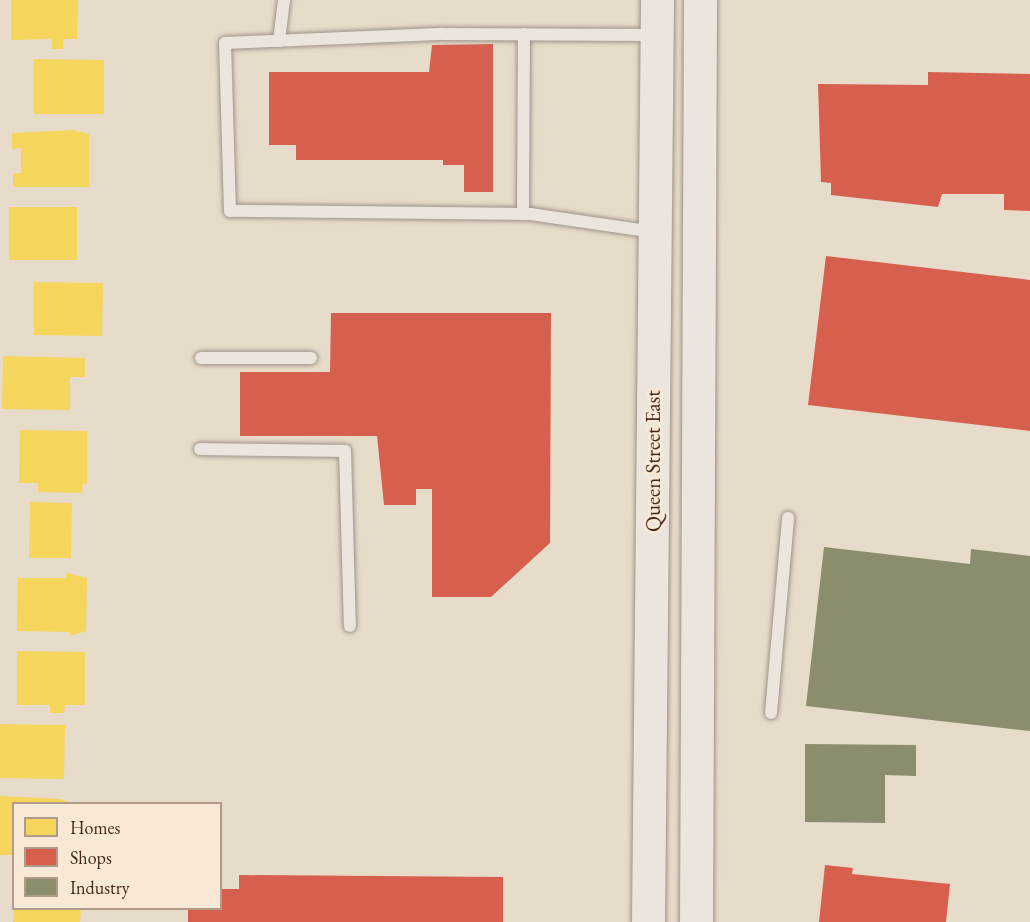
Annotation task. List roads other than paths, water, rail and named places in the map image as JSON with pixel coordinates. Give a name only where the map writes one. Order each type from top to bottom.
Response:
[{"type":"main road","name":"Queen Street East","points":[[648,922],[657,0]]},
{"type":"main road","points":[[696,922],[700,0]]},
{"type":"lane","points":[[279,40],[284,0]]},
{"type":"lane","points":[[523,214],[524,34]]},
{"type":"lane","points":[[655,232],[523,214],[230,211],[225,43],[524,34],[656,35]]},
{"type":"lane","points":[[201,358],[311,358]]},
{"type":"lane","points":[[200,449],[345,451],[350,626]]},
{"type":"lane","points":[[771,713],[788,518]]}]
